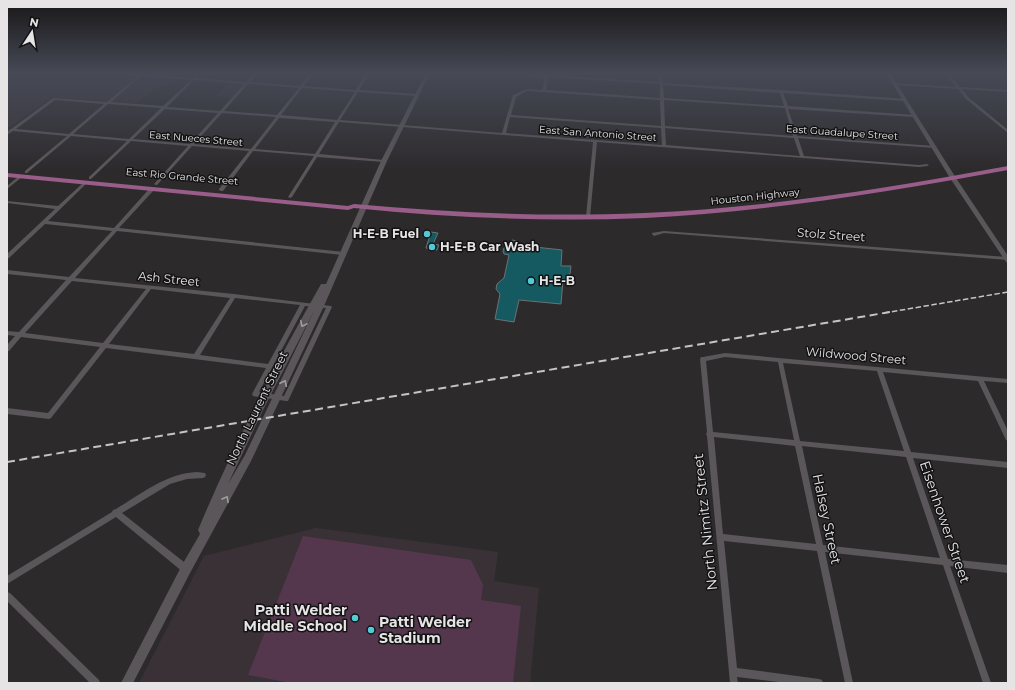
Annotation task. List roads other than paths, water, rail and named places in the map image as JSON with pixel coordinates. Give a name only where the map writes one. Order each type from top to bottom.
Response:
[{"type":"main road","name":"North Laurent Street","points":[[127,683],[186,569],[248,458],[321,306],[342,253],[384,161],[412,105]]},
{"type":"main road","name":"Houston Highway","points":[[501,217],[686,213],[762,206],[953,178],[1008,168]]},
{"type":"main road","name":"East Rio Grande Street","points":[[7,170],[67,181],[108,179],[154,186],[221,190],[352,202],[354,206]]},
{"type":"main road","name":"East Rio Grande Street","points":[[7,175],[23,174],[154,186],[348,208],[354,206],[397,211],[501,217]]},
{"type":"street","name":"East San Antonio Street","points":[[12,130],[46,105]]},
{"type":"street","points":[[7,188],[105,105]]},
{"type":"street","name":"East San Antonio Street","points":[[133,105],[919,166],[927,165]]},
{"type":"street","points":[[7,257],[167,105]]},
{"type":"street","points":[[7,349],[227,105]]},
{"type":"street","points":[[221,190],[287,105]]},
{"type":"street","points":[[290,196],[348,105]]},
{"type":"street","points":[[504,134],[512,105]]},
{"type":"street","points":[[662,105],[664,146]]},
{"type":"street","points":[[758,105],[915,116]]},
{"type":"street","points":[[908,105],[953,178],[1007,260]]},
{"type":"street","points":[[975,105],[1008,132]]},
{"type":"street","points":[[786,107],[802,157]]},
{"type":"street","name":"East Guadalupe Street","points":[[509,116],[935,147]]},
{"type":"street","name":"East Nueces Street","points":[[7,130],[384,161]]},
{"type":"street","points":[[7,134],[12,130]]},
{"type":"street","points":[[588,216],[595,141]]},
{"type":"street","points":[[7,202],[59,208]]},
{"type":"street","points":[[44,222],[342,253]]},
{"type":"street","name":"Stolz Street","points":[[654,234],[664,232],[1007,260]]},
{"type":"street","name":"Ash Street","points":[[7,272],[321,306]]},
{"type":"street","points":[[7,411],[49,416],[150,287]]},
{"type":"street","points":[[196,356],[234,296]]},
{"type":"street","points":[[303,304],[255,394],[286,399],[321,306]]},
{"type":"street","points":[[7,333],[269,366]]},
{"type":"street","name":"Wildwood Street","points":[[703,359],[726,355],[1008,381]]},
{"type":"street","name":"North Nimitz Street","points":[[703,359],[734,683]]},
{"type":"street","name":"Halsey Street","points":[[780,360],[849,683]]},
{"type":"street","name":"Eisenhower Street","points":[[879,369],[987,683]]},
{"type":"street","points":[[980,379],[1008,438]]},
{"type":"street","points":[[710,434],[1008,465]]},
{"type":"street","points":[[7,580],[115,512],[178,476],[189,474],[203,475]]},
{"type":"street","points":[[115,512],[186,569]]},
{"type":"street","points":[[720,537],[1008,569]]},
{"type":"street","points":[[7,596],[96,683]]},
{"type":"street","points":[[733,672],[819,683]]},
{"type":"railway","points":[[884,313],[1008,292]]},
{"type":"railway","points":[[7,462],[890,312]]},
{"type":"place","name":"H-E-B Fuel","points":[[427,234]]},
{"type":"place","name":"H-E-B Car Wash","points":[[432,247]]},
{"type":"place","name":"H-E-B","points":[[531,281]]},
{"type":"place","name":"Patti Welder Middle School","points":[[355,618]]},
{"type":"place","name":"Patti Welder Stadium","points":[[371,630]]}]
